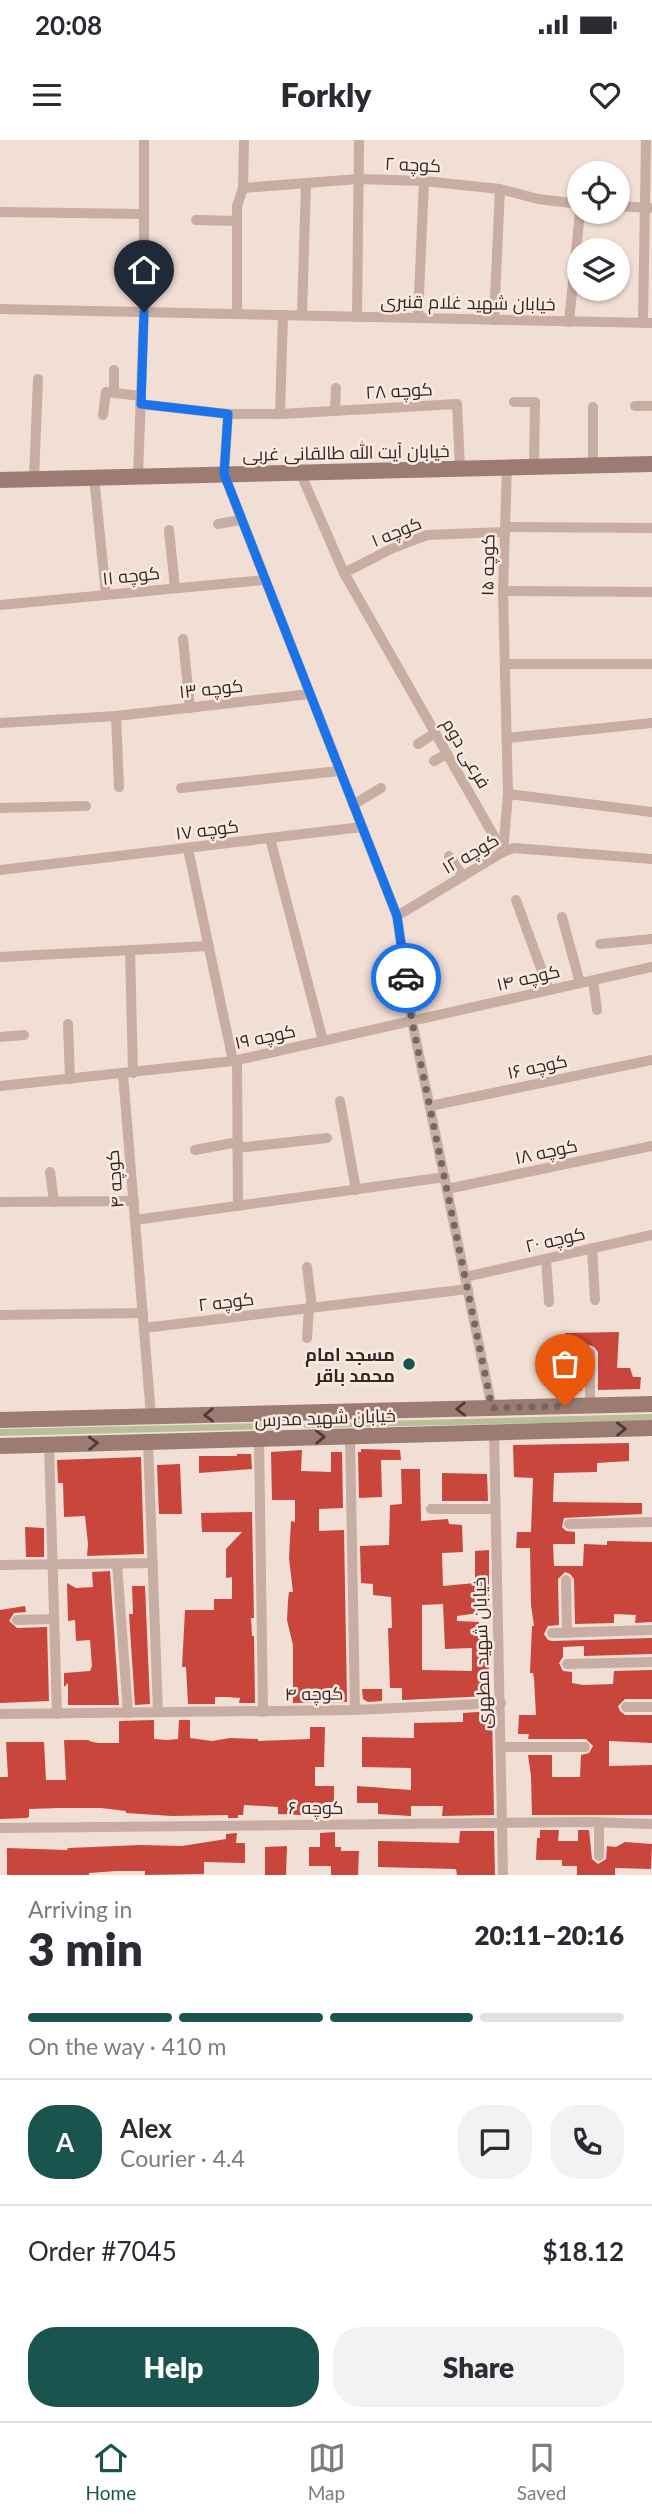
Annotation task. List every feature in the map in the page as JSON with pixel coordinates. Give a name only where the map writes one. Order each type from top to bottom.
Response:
[{"type":"main road","name":"خیابان آیت الله طالقانی غربی","points":[[0,480],[652,464]]},
{"type":"main road","name":"خیابان شهید مدرس","points":[[0,1420],[652,1405]]},
{"type":"main road","name":"خیابان شهید مدرس","points":[[0,1446],[652,1428]]},
{"type":"street","points":[[138,476],[144,312],[144,140]]},
{"type":"street","points":[[237,314],[237,206],[243,188],[244,140]]},
{"type":"street","points":[[357,317],[359,140]]},
{"type":"street","points":[[646,140],[649,208],[648,323]]},
{"type":"street","name":"کوچه ۲","points":[[243,188],[359,178],[500,189],[538,199],[567,203]]},
{"type":"street","points":[[418,318],[424,181]]},
{"type":"street","points":[[302,315],[306,183]]},
{"type":"street","points":[[494,320],[500,189]]},
{"type":"street","points":[[630,207],[649,208]]},
{"type":"street","points":[[0,212],[144,214]]},
{"type":"street","points":[[196,220],[237,221]]},
{"type":"street","points":[[569,322],[579,224]]},
{"type":"street","points":[[0,309],[283,315],[280,414],[228,414],[141,400],[110,392]]},
{"type":"street","name":"خیابان شهید غلام قنبری","points":[[283,315],[648,323]]},
{"type":"street","points":[[103,415],[114,370]]},
{"type":"street","points":[[34,479],[38,379]]},
{"type":"street","points":[[335,411],[336,388]]},
{"type":"street","points":[[514,402],[535,402],[534,466]]},
{"type":"street","name":"کوچه ۲۸","points":[[280,414],[457,404],[460,468]]},
{"type":"street","points":[[635,406],[652,406]]},
{"type":"street","points":[[593,407],[593,465]]},
{"type":"street","points":[[228,414],[224,474],[397,916],[412,1021],[492,1408]]},
{"type":"street","name":"کوچه ۱۵","points":[[503,852],[508,794],[503,591],[507,467]]},
{"type":"street","points":[[300,472],[344,573]]},
{"type":"street","points":[[94,477],[106,595]]},
{"type":"street","points":[[218,524],[240,520]]},
{"type":"street","points":[[505,529],[652,528]]},
{"type":"street","name":"کوچه ۱","points":[[344,573],[393,548],[428,535],[505,529]]},
{"type":"street","points":[[169,530],[175,588]]},
{"type":"street","name":"فرعی دوم","points":[[344,573],[503,852]]},
{"type":"street","name":"کوچه ۱۱","points":[[0,605],[265,580]]},
{"type":"street","points":[[503,591],[652,592]]},
{"type":"street","points":[[183,639],[190,708]]},
{"type":"street","points":[[505,664],[652,664]]},
{"type":"street","name":"کوچه ۱۳","points":[[116,716],[310,694]]},
{"type":"street","points":[[0,723],[116,716],[119,787]]},
{"type":"street","points":[[507,738],[652,723]]},
{"type":"street","points":[[418,744],[435,733]]},
{"type":"street","points":[[434,761],[447,754]]},
{"type":"street","points":[[181,788],[340,771]]},
{"type":"street","points":[[353,805],[381,788]]},
{"type":"street","points":[[508,794],[652,812]]},
{"type":"street","points":[[463,811],[475,803]]},
{"type":"street","points":[[0,808],[86,806]]},
{"type":"street","name":"کوچه ۱۷","points":[[0,870],[362,827]]},
{"type":"street","points":[[270,838],[323,1041]]},
{"type":"street","name":"کوچه ۱۲","points":[[397,916],[514,848],[652,859]]},
{"type":"street","points":[[188,849],[235,1061],[238,1206]]},
{"type":"street","points":[[449,856],[463,876]]},
{"type":"street","points":[[516,900],[549,990]]},
{"type":"street","points":[[562,917],[580,983]]},
{"type":"street","points":[[600,944],[652,939]]},
{"type":"street","points":[[0,957],[209,946]]},
{"type":"street","name":"کوچه ۴","points":[[130,950],[128,1074],[135,1220],[445,1177]]},
{"type":"street","name":"کوچه ۱۴","points":[[412,1021],[652,967]]},
{"type":"street","points":[[593,981],[597,1010]]},
{"type":"street","name":"کوچه ۱۹","points":[[0,1086],[235,1061],[412,1021]]},
{"type":"street","points":[[68,1024],[70,1079]]},
{"type":"street","points":[[0,1037],[24,1035]]},
{"type":"street","name":"کوچه ۱۶","points":[[430,1106],[652,1060]]},
{"type":"street","points":[[340,1101],[356,1190]]},
{"type":"street","points":[[195,1150],[327,1138]]},
{"type":"street","name":"کوچه ۱۸","points":[[447,1189],[652,1146]]},
{"type":"street","points":[[50,1172],[54,1202]]},
{"type":"street","points":[[0,1202],[134,1201]]},
{"type":"street","points":[[135,1220],[151,1416]]},
{"type":"street","name":"کوچه ۲۰","points":[[311,1308],[466,1283],[546,1259],[652,1234]]},
{"type":"street","points":[[592,1248],[595,1300]]},
{"type":"street","points":[[546,1259],[549,1302]]},
{"type":"street","points":[[307,1267],[311,1308],[307,1338]]},
{"type":"street","name":"کوچه ۲","points":[[144,1328],[311,1308]]},
{"type":"street","points":[[0,1315],[143,1313]]},
{"type":"street","points":[[590,1353],[590,1406]]},
{"type":"street","name":"خیابان شهید مطهری","points":[[494,1431],[503,1875]]},
{"type":"street","points":[[350,1436],[355,1710]]},
{"type":"street","points":[[259,1438],[263,1712]]},
{"type":"street","points":[[148,1441],[158,1712]]},
{"type":"street","points":[[49,1444],[57,1714]]},
{"type":"street","points":[[431,1509],[495,1509]]},
{"type":"street","points":[[569,1524],[652,1522]]},
{"type":"street","points":[[0,1565],[153,1563]]},
{"type":"street","points":[[117,1564],[128,1713]]},
{"type":"street","points":[[566,1580],[567,1633]]},
{"type":"street","points":[[17,1620],[54,1619]]},
{"type":"street","points":[[552,1633],[652,1630]]},
{"type":"street","points":[[567,1664],[652,1662]]},
{"type":"street","name":"کوچه ۴","points":[[0,1714],[355,1710],[501,1703]]},
{"type":"street","points":[[626,1707],[652,1707]]},
{"type":"street","points":[[501,1747],[585,1747]]},
{"type":"street","name":"کوچه ۶","points":[[0,1828],[587,1822],[652,1824]]},
{"type":"street","points":[[599,1822],[599,1856]]},
{"type":"green space","points":[[652,1414],[652,1420],[643,1421],[313,1428],[305,1428],[303,1425],[306,1423]]},
{"type":"green space","points":[[276,1425],[274,1429],[0,1436],[0,1429]]},
{"type":"building","points":[[619,1332],[617,1368],[630,1368],[633,1377],[641,1377],[640,1389],[598,1390],[598,1352],[589,1345],[582,1352],[582,1391],[565,1391],[565,1333]]},
{"type":"building","points":[[629,1443],[629,1461],[597,1463],[597,1472],[554,1473],[553,1502],[642,1503],[642,1514],[564,1518],[562,1527],[566,1531],[575,1532],[575,1544],[553,1544],[554,1566],[583,1566],[584,1544],[607,1545],[607,1541],[652,1542],[652,1622],[635,1623],[636,1615],[614,1614],[614,1623],[575,1624],[574,1579],[565,1572],[558,1579],[559,1625],[548,1626],[544,1634],[552,1641],[652,1638],[652,1654],[584,1656],[584,1646],[563,1647],[563,1657],[559,1663],[563,1671],[572,1672],[572,1683],[583,1685],[613,1684],[614,1671],[652,1670],[652,1699],[625,1699],[618,1706],[625,1715],[652,1715],[652,1743],[609,1741],[609,1766],[652,1765],[652,1815],[532,1815],[528,1755],[552,1755],[552,1777],[580,1777],[581,1755],[589,1753],[593,1746],[586,1739],[528,1739],[529,1734],[518,1734],[519,1715],[536,1715],[534,1678],[533,1673],[530,1673],[534,1626],[530,1548],[516,1548],[517,1532],[531,1532],[533,1478],[514,1477],[513,1445]]},
{"type":"building","points":[[361,1449],[400,1450],[401,1460],[381,1460],[382,1497],[359,1498],[358,1452],[361,1452]]},
{"type":"building","points":[[302,1450],[301,1471],[331,1472],[331,1452],[342,1452],[343,1508],[319,1509],[319,1531],[344,1530],[347,1702],[293,1703],[293,1645],[287,1620],[289,1592],[293,1592],[289,1558],[291,1521],[295,1522],[295,1500],[272,1500],[271,1452]]},
{"type":"building","points":[[251,1454],[252,1469],[199,1473],[199,1456]]},
{"type":"building","points":[[141,1457],[144,1554],[87,1556],[85,1516],[64,1517],[63,1483],[58,1483],[57,1460]]},
{"type":"building","points":[[180,1464],[182,1514],[159,1514],[157,1465]]},
{"type":"building","points":[[401,1469],[420,1469],[421,1521],[448,1519],[449,1524],[462,1525],[463,1552],[442,1553],[443,1586],[475,1583],[475,1551],[489,1550],[489,1607],[478,1608],[478,1613],[457,1616],[457,1621],[479,1622],[480,1640],[490,1640],[489,1696],[402,1700],[402,1688],[390,1688],[388,1628],[392,1628],[391,1597],[373,1595],[373,1584],[361,1583],[360,1546],[389,1545],[390,1505],[402,1504]],"holes":[[[443,1604],[445,1649],[472,1648],[472,1671],[422,1670],[422,1605]]]},
{"type":"building","points":[[442,1473],[487,1474],[488,1501],[442,1501]]},
{"type":"building","points":[[252,1512],[254,1618],[251,1618],[254,1636],[255,1703],[239,1703],[240,1698],[215,1697],[215,1704],[188,1704],[186,1667],[182,1667],[185,1610],[214,1610],[214,1599],[232,1599],[232,1577],[226,1578],[226,1549],[242,1532],[202,1532],[201,1513]]},
{"type":"building","points":[[25,1527],[44,1528],[44,1557],[26,1557]]},
{"type":"building","points":[[110,1571],[119,1705],[68,1705],[68,1683],[64,1687],[64,1673],[90,1671],[92,1666],[90,1640],[76,1641],[75,1620],[68,1621],[67,1583],[76,1588],[93,1587],[92,1572]]},
{"type":"building","points":[[132,1586],[145,1586],[150,1704],[135,1705],[129,1614],[133,1614]]},
{"type":"building","points":[[25,1606],[26,1612],[14,1613],[9,1621],[17,1628],[47,1627],[49,1701],[0,1703],[0,1610]]},
{"type":"building","points":[[362,1689],[382,1689],[382,1701],[368,1702],[363,1699]]},
{"type":"building","points":[[492,1711],[494,1815],[442,1816],[443,1806],[411,1806],[411,1816],[378,1814],[378,1803],[357,1803],[357,1786],[411,1790],[411,1768],[362,1767],[362,1737],[414,1738],[414,1723],[463,1722],[463,1713]]},
{"type":"building","points":[[154,1720],[154,1739],[167,1740],[178,1739],[179,1720],[190,1720],[190,1738],[212,1741],[230,1738],[258,1741],[310,1739],[310,1727],[325,1727],[324,1767],[315,1767],[315,1786],[334,1786],[334,1802],[325,1802],[325,1816],[278,1814],[278,1807],[244,1805],[243,1815],[238,1815],[238,1818],[228,1818],[228,1815],[172,1816],[126,1813],[101,1808],[59,1808],[29,1809],[29,1817],[0,1819],[0,1777],[8,1777],[6,1742],[44,1742],[46,1780],[66,1780],[64,1740],[119,1743],[119,1721]]},
{"type":"building","points":[[540,1830],[559,1830],[558,1841],[578,1841],[578,1830],[589,1830],[592,1859],[598,1864],[606,1859],[607,1846],[616,1847],[625,1842],[652,1844],[651,1869],[615,1868],[615,1875],[577,1875],[577,1866],[562,1866],[562,1860],[536,1860]]},
{"type":"building","points":[[460,1831],[494,1831],[495,1875],[457,1875],[456,1869],[378,1867],[378,1841],[459,1843]]},
{"type":"building","points":[[335,1832],[335,1847],[341,1847],[341,1851],[359,1851],[358,1875],[331,1875],[331,1866],[309,1866],[309,1847],[320,1847],[320,1833]]},
{"type":"building","points":[[237,1833],[236,1843],[245,1843],[245,1863],[204,1862],[204,1874],[145,1875],[145,1871],[116,1871],[89,1875],[7,1875],[7,1848],[67,1850],[140,1845],[182,1846],[226,1839],[226,1834]]},
{"type":"building","points":[[287,1846],[286,1875],[265,1875],[265,1847]]},
{"type":"way so far","points":[[406,978],[412,1021],[492,1408],[565,1406]]},
{"type":"place","name":"مسجد امام محمد باقر","points":[[409,1364]]},
{"type":"route","points":[[144,312],[141,404],[228,414],[224,474],[397,916],[406,978]]}]
